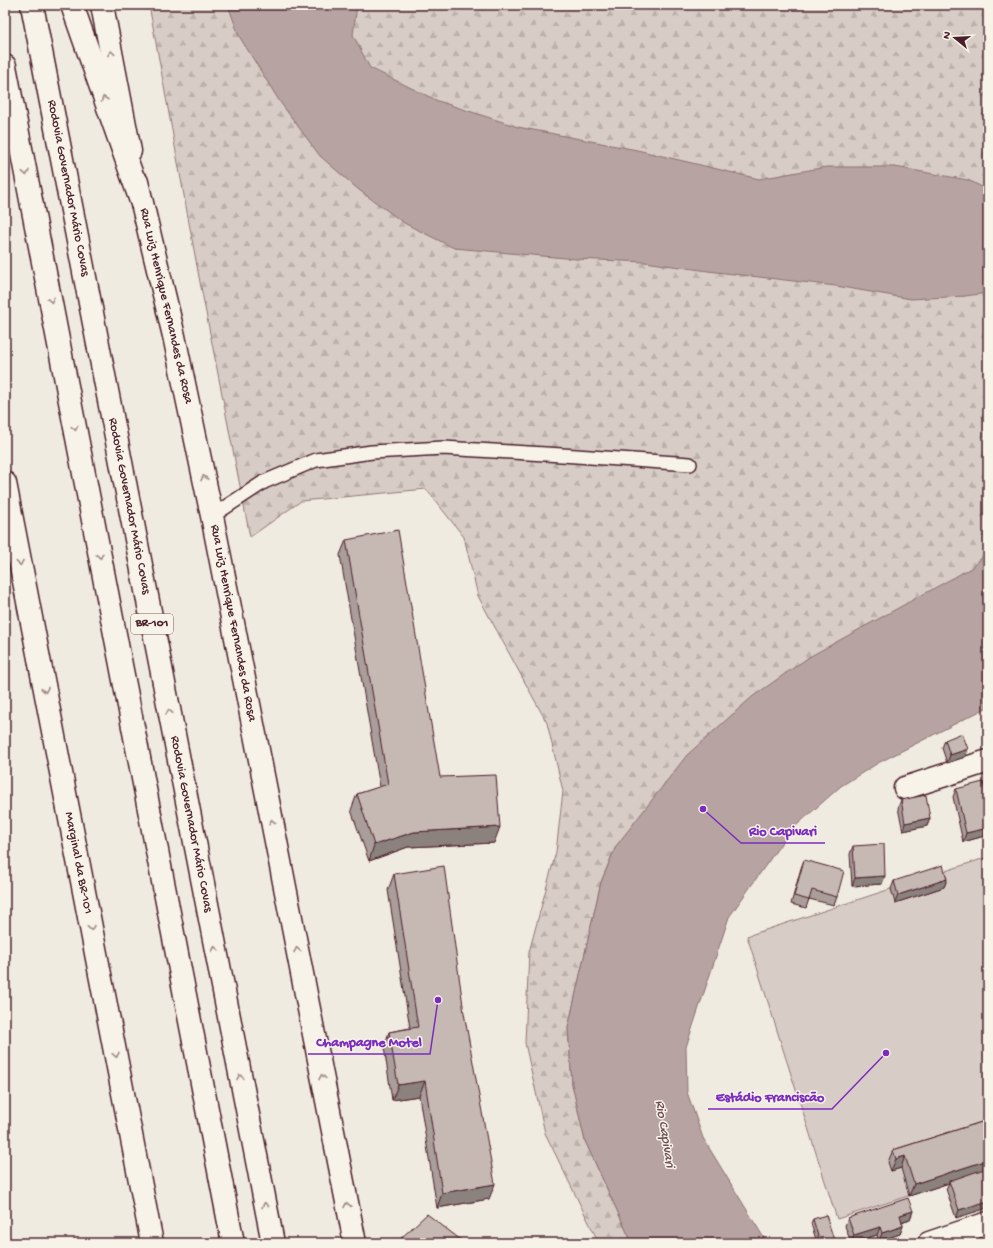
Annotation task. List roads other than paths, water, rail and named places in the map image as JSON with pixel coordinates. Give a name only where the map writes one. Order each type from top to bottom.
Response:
[{"type":"main road","name":"Rodovia Governador Mário Covas","points":[[32,5],[272,1243]]},
{"type":"main road","points":[[72,5],[141,201]]},
{"type":"main road","name":"Rua Luiz Henrique Fernandes da Rosa","points":[[102,5],[141,201],[174,336],[212,516],[355,1243]]},
{"type":"main road","name":"BR-101","points":[[5,66],[233,1243]]},
{"type":"main road","points":[[5,121],[20,141]]},
{"type":"main road","name":"Marginal da BR-101","points":[[5,483],[152,1243]]},
{"type":"main road","points":[[905,788],[988,761]]},
{"type":"main road","points":[[929,1243],[988,1223]]},
{"type":"lane","points":[[212,516],[264,482],[316,460],[372,452],[444,448],[690,464]]},
{"type":"water","points":[[228,5],[357,5],[353,35],[370,68],[438,101],[518,127],[637,150],[759,179],[826,167],[895,167],[968,180],[988,190],[988,293],[965,296],[911,299],[836,286],[645,262],[576,259],[454,248],[404,223],[359,190],[320,156],[280,102],[239,36]]},
{"type":"water","points":[[988,552],[988,707],[878,763],[841,786],[790,831],[729,917],[686,1047],[687,1092],[703,1138],[767,1243],[632,1243],[585,1141],[572,1084],[568,1028],[601,882],[616,846],[687,755],[752,697],[809,657],[971,568]]},
{"type":"place","name":"Rio Capivari","points":[[703,809]]},
{"type":"place","name":"Champagne Motel","points":[[438,1000]]},
{"type":"place","name":"Estádio Franciscão","points":[[886,1053]]}]
